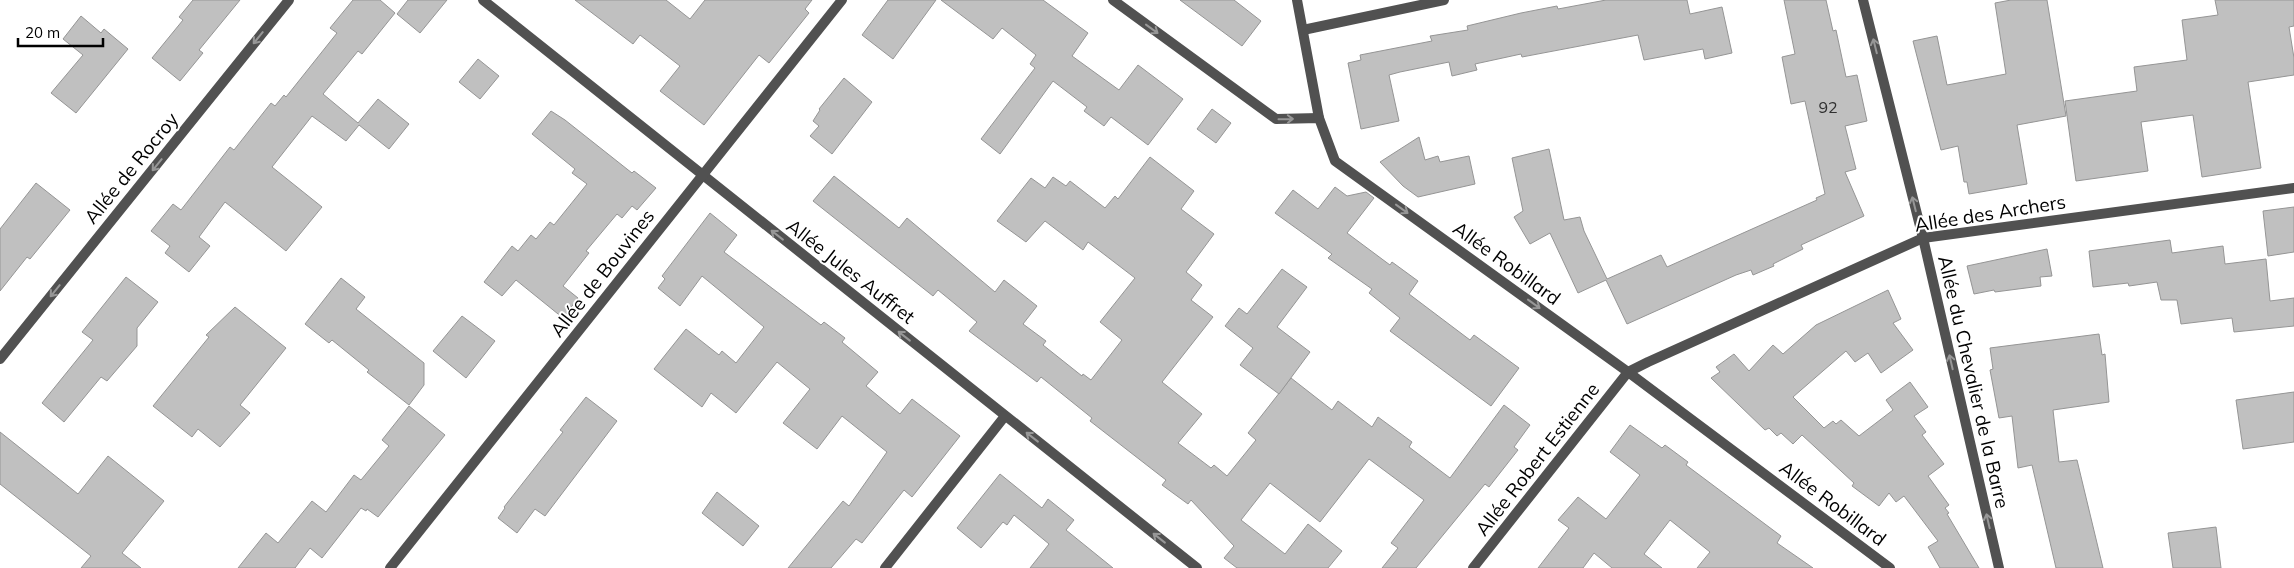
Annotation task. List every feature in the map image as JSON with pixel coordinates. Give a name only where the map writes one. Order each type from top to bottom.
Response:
[{"type":"street","name":"Allée de Rocroy","points":[[0,359],[289,0]]},
{"type":"street","name":"Allée Jules Auffret","points":[[483,0],[1197,568]]},
{"type":"street","name":"Allée de Bouvines","points":[[390,568],[842,0]]},
{"type":"street","points":[[1113,0],[1276,119],[1320,118]]},
{"type":"street","name":"Allée Robillard","points":[[1297,0],[1320,118],[1335,161],[1628,372],[1890,568]]},
{"type":"street","points":[[1303,30],[1444,0]]},
{"type":"street","name":"Allée du Chevalier de la Barre","points":[[1864,0],[1999,568]]},
{"type":"street","name":"Allée des Archers","points":[[1628,372],[1922,238],[2294,188]]},
{"type":"street","name":"Allée Robert Estienne","points":[[1472,568],[1628,372]]},
{"type":"street","points":[[885,568],[1005,416]]},
{"type":"building","points":[[193,0],[240,0],[199,50],[203,53],[180,81],[152,58],[183,20],[179,17]]},
{"type":"building","points":[[353,0],[380,0],[395,13],[362,54],[358,51],[323,94],[358,123],[378,99],[409,124],[389,149],[359,125],[346,141],[312,116],[272,167],[322,207],[286,251],[225,202],[199,237],[210,246],[189,272],[165,253],[170,246],[151,231],[173,204],[181,210],[230,147],[234,150],[271,103],[275,106],[284,95],[286,97],[337,33],[330,28]]},
{"type":"building","points":[[408,0],[447,0],[420,33],[397,14]]},
{"type":"building","points":[[575,0],[666,0],[690,19],[705,0],[812,0],[805,9],[809,13],[769,63],[759,55],[704,125],[660,91],[680,66],[640,35],[633,44]]},
{"type":"building","points":[[888,0],[936,0],[893,59],[862,35]]},
{"type":"building","points":[[941,0],[1043,0],[1088,33],[1072,56],[1119,90],[1138,65],[1183,99],[1148,145],[1111,117],[1104,126],[1084,111],[1087,107],[1053,81],[1000,154],[981,139],[1035,68],[1030,64],[1036,55],[1002,28],[993,39]]},
{"type":"building","points":[[1180,0],[1234,0],[1261,21],[1242,46]]},
{"type":"building","points":[[1606,0],[1687,0],[1690,14],[1722,7],[1732,53],[1705,59],[1703,49],[1644,60],[1638,35],[1522,57],[1521,54],[1475,64],[1477,70],[1452,76],[1449,62],[1400,72],[1389,75],[1399,121],[1361,129],[1348,63],[1361,60],[1360,55],[1432,41],[1430,36],[1468,30],[1467,26],[1521,13],[1557,6],[1558,9]]},
{"type":"building","points":[[1784,0],[1826,0],[1833,31],[1836,30],[1846,77],[1857,75],[1867,121],[1845,126],[1856,169],[1845,172],[1864,216],[1801,245],[1803,249],[1773,264],[1774,266],[1753,275],[1751,270],[1736,275],[1627,324],[1606,280],[1578,293],[1550,233],[1530,244],[1514,217],[1523,211],[1512,158],[1549,149],[1564,220],[1580,217],[1584,231],[1607,279],[1661,255],[1667,267],[1817,200],[1816,198],[1825,194],[1805,101],[1791,104],[1782,57],[1795,54]]},
{"type":"building","points":[[2011,0],[2047,0],[2066,116],[2017,125],[2027,184],[1969,194],[1967,182],[1964,182],[1958,146],[1941,150],[1913,41],[1937,36],[1947,85],[2006,74],[1995,3]]},
{"type":"building","points":[[2215,0],[2294,0],[2294,26],[2289,27],[2294,58],[2294,75],[2248,82],[2261,168],[2202,177],[2193,115],[2141,122],[2148,171],[2076,181],[2065,101],[2137,91],[2134,67],[2187,60],[2182,20],[2218,15]]},
{"type":"building","points":[[81,16],[101,33],[104,29],[128,49],[76,113],[51,93],[83,55],[63,39]]},
{"type":"building","points":[[478,59],[499,76],[480,99],[459,82]]},
{"type":"building","points":[[844,78],[872,102],[832,154],[810,136],[819,126],[813,121],[819,109]]},
{"type":"building","points":[[1212,109],[1231,123],[1216,143],[1197,129]]},
{"type":"building","points":[[551,111],[632,173],[634,171],[656,188],[637,210],[632,206],[622,218],[617,214],[586,251],[589,253],[563,286],[578,298],[563,318],[516,280],[502,296],[484,282],[512,246],[518,251],[531,235],[536,239],[550,222],[554,225],[587,184],[572,173],[575,169],[532,134]]},
{"type":"building","points":[[1419,137],[1425,160],[1438,156],[1440,162],[1469,156],[1475,184],[1418,197],[1403,186],[1380,162]]},
{"type":"building","points":[[1150,157],[1194,191],[1181,209],[1214,234],[1186,272],[1202,285],[1191,300],[1213,317],[1162,382],[1202,414],[1178,443],[1211,468],[1214,465],[1227,476],[1256,440],[1248,433],[1291,378],[1332,410],[1338,401],[1372,427],[1378,417],[1412,442],[1409,447],[1450,478],[1504,405],[1530,425],[1514,447],[1518,450],[1489,487],[1485,484],[1416,568],[1382,568],[1398,548],[1391,543],[1424,500],[1369,459],[1320,522],[1270,483],[1241,520],[1285,554],[1308,524],[1342,551],[1328,568],[1237,568],[1224,558],[1234,546],[1191,500],[1188,504],[1162,485],[1166,480],[1090,421],[1092,418],[1041,377],[1037,382],[969,331],[977,322],[938,290],[933,296],[813,201],[834,176],[899,228],[907,218],[995,292],[1004,280],[1037,306],[1023,324],[1046,341],[1043,345],[1082,376],[1083,374],[1091,380],[1122,340],[1100,322],[1135,278],[1088,242],[1083,250],[1045,221],[1026,242],[997,221],[1031,178],[1045,188],[1053,177],[1066,186],[1070,181],[1105,208],[1115,196],[1118,199]]},
{"type":"building","points":[[36,183],[70,210],[30,259],[27,257],[0,291],[0,229]]},
{"type":"building","points":[[1335,187],[1347,196],[1366,192],[1374,198],[1347,233],[1390,265],[1392,262],[1418,281],[1409,294],[1470,340],[1474,335],[1519,368],[1491,406],[1390,331],[1400,318],[1369,293],[1372,289],[1328,258],[1332,254],[1275,213],[1293,190],[1318,209]]},
{"type":"building","points":[[2294,207],[2294,252],[2268,256],[2263,211]]},
{"type":"building","points":[[710,213],[737,235],[724,252],[821,325],[824,322],[845,338],[842,342],[878,372],[866,386],[900,414],[912,399],[960,436],[912,497],[904,490],[862,543],[856,539],[831,568],[788,568],[843,501],[849,506],[887,452],[842,416],[817,449],[783,423],[810,389],[777,362],[736,413],[711,393],[702,407],[654,369],[686,329],[719,355],[722,351],[736,363],[764,327],[702,276],[680,306],[658,288],[665,279],[662,276]]},
{"type":"building","points":[[2170,240],[2172,253],[2223,246],[2225,264],[2266,259],[2270,301],[2294,298],[2294,326],[2234,332],[2232,318],[2181,324],[2177,300],[2161,300],[2157,282],[2129,286],[2128,283],[2093,287],[2089,251]]},
{"type":"building","points":[[2047,249],[2052,276],[2040,277],[2041,286],[1995,292],[1994,290],[1974,294],[1967,266]]},
{"type":"building","points":[[1282,269],[1307,287],[1277,327],[1310,352],[1279,394],[1240,365],[1253,348],[1225,326],[1239,308],[1247,314]]},
{"type":"building","points":[[126,277],[158,302],[137,328],[137,346],[107,381],[101,377],[64,422],[42,403],[93,340],[82,332]]},
{"type":"building","points":[[341,278],[365,297],[356,309],[424,363],[424,385],[409,405],[367,372],[369,370],[332,340],[329,343],[305,324]]},
{"type":"building","points":[[1888,290],[1901,319],[1893,323],[1913,350],[1881,373],[1868,353],[1855,362],[1846,351],[1793,397],[1824,428],[1833,421],[1836,424],[1841,420],[1859,436],[1893,410],[1886,400],[1910,382],[1928,407],[1914,416],[1926,432],[1922,435],[1944,464],[1928,476],[1949,505],[1945,508],[1949,513],[1947,514],[1979,568],[1940,568],[1928,547],[1938,541],[1904,496],[1896,502],[1889,493],[1879,506],[1852,486],[1854,483],[1802,435],[1793,444],[1781,433],[1777,436],[1769,428],[1765,430],[1711,378],[1720,372],[1716,367],[1734,354],[1749,371],[1773,345],[1783,354],[1816,325]]},
{"type":"building","points":[[235,307],[286,348],[240,405],[250,413],[220,447],[198,429],[192,437],[153,406],[209,337],[206,335]]},
{"type":"building","points":[[462,316],[495,341],[466,378],[433,351]]},
{"type":"building","points":[[2099,334],[2102,355],[2105,354],[2109,402],[2053,410],[2059,462],[2077,460],[2103,568],[2056,568],[2032,465],[2018,468],[2012,416],[1999,418],[1990,370],[1993,369],[1990,348]]},
{"type":"building","points":[[2294,392],[2294,442],[2243,449],[2236,400]]},
{"type":"building","points":[[586,397],[617,421],[545,516],[535,509],[517,533],[498,518],[504,507],[563,432],[560,430]]},
{"type":"building","points":[[409,406],[445,435],[378,517],[367,509],[366,511],[361,508],[322,558],[310,548],[295,568],[238,568],[266,533],[278,543],[312,501],[326,512],[354,475],[361,480],[389,446],[382,440]]},
{"type":"building","points":[[1630,425],[1662,448],[1665,445],[1688,462],[1686,465],[1781,536],[1777,543],[1813,568],[1697,568],[1710,552],[1670,520],[1644,554],[1662,568],[1612,568],[1594,553],[1583,568],[1538,568],[1569,528],[1558,520],[1578,497],[1606,519],[1640,475],[1610,452]]},
{"type":"building","points":[[0,432],[78,494],[108,456],[164,501],[122,553],[141,568],[81,568],[91,556],[0,484]]},
{"type":"building","points":[[1000,474],[1042,508],[1048,499],[1074,520],[1066,530],[1113,568],[1030,568],[1049,544],[1014,515],[1007,525],[1003,522],[981,548],[957,528]]},
{"type":"building","points":[[717,492],[759,526],[743,546],[702,513]]},
{"type":"building","points":[[2216,527],[2221,568],[2173,568],[2168,533]]}]
